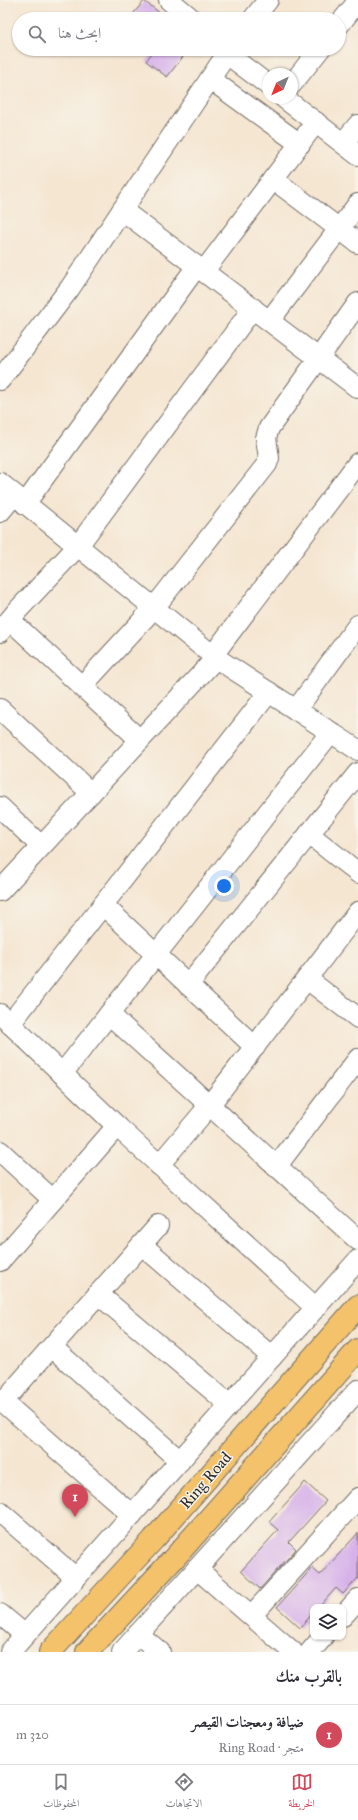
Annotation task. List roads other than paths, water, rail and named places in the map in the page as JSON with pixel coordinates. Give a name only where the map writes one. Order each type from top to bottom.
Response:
[{"type":"highway","name":"Ring Road","points":[[50,1652],[153,1540],[358,1306]]},
{"type":"highway","name":"Ring Road","points":[[87,1652],[176,1556],[358,1350]]},
{"type":"street","points":[[169,0],[184,12]]},
{"type":"street","points":[[259,12],[268,0]]},
{"type":"street","points":[[346,16],[358,1]]},
{"type":"street","points":[[0,380],[70,288],[225,56]]},
{"type":"street","points":[[236,56],[262,80]]},
{"type":"street","points":[[298,76],[314,56]]},
{"type":"street","points":[[210,79],[300,144]]},
{"type":"street","points":[[292,104],[351,149],[358,125]]},
{"type":"street","points":[[0,512],[13,494],[201,268],[273,179],[316,122]]},
{"type":"street","points":[[273,179],[358,243]]},
{"type":"street","points":[[270,320],[358,204]]},
{"type":"street","points":[[122,210],[270,320],[358,388]]},
{"type":"street","points":[[82,686],[154,608],[268,464],[269,458],[266,448],[266,438],[269,428],[318,357],[358,303]]},
{"type":"street","points":[[140,740],[82,686],[5,626],[78,546],[253,308]]},
{"type":"street","points":[[0,890],[140,740],[214,657],[358,463]]},
{"type":"street","points":[[13,494],[214,657],[358,750]]},
{"type":"street","points":[[296,710],[358,625]]},
{"type":"street","points":[[269,692],[103,905],[5,1019],[117,1126],[316,1308]]},
{"type":"street","points":[[0,709],[91,793]]},
{"type":"street","points":[[62,1074],[331,732]]},
{"type":"street","points":[[188,985],[358,773]]},
{"type":"street","points":[[0,807],[41,846]]},
{"type":"street","points":[[309,834],[358,874]]},
{"type":"street","points":[[103,905],[255,1047]]},
{"type":"street","points":[[159,1165],[209,1106],[358,912]]},
{"type":"street","points":[[307,979],[358,1018]]},
{"type":"street","points":[[109,1014],[358,1240]]},
{"type":"street","points":[[276,1167],[358,1059]]},
{"type":"street","points":[[0,1261],[117,1126]]},
{"type":"street","points":[[0,1151],[52,1200]]},
{"type":"street","points":[[132,1515],[2,1401],[52,1347],[158,1226]]},
{"type":"street","points":[[142,1245],[272,1357]]},
{"type":"street","points":[[10,1652],[358,1260]]},
{"type":"street","points":[[98,1294],[230,1405]]},
{"type":"street","points":[[52,1347],[180,1461]]},
{"type":"street","points":[[122,1652],[358,1390]]},
{"type":"street","points":[[252,1616],[358,1498]]},
{"type":"street","points":[[0,1512],[76,1578]]},
{"type":"street","points":[[197,1569],[293,1652]]},
{"type":"street","points":[[346,1613],[358,1599]]},
{"type":"street","points":[[0,1614],[25,1635]]},
{"type":"street","points":[[138,1634],[160,1652]]},
{"type":"street","points":[[310,1652],[320,1640]]},
{"type":"place","name":"ضيافة ومعجنات القيصر","points":[[75,1517]]}]
